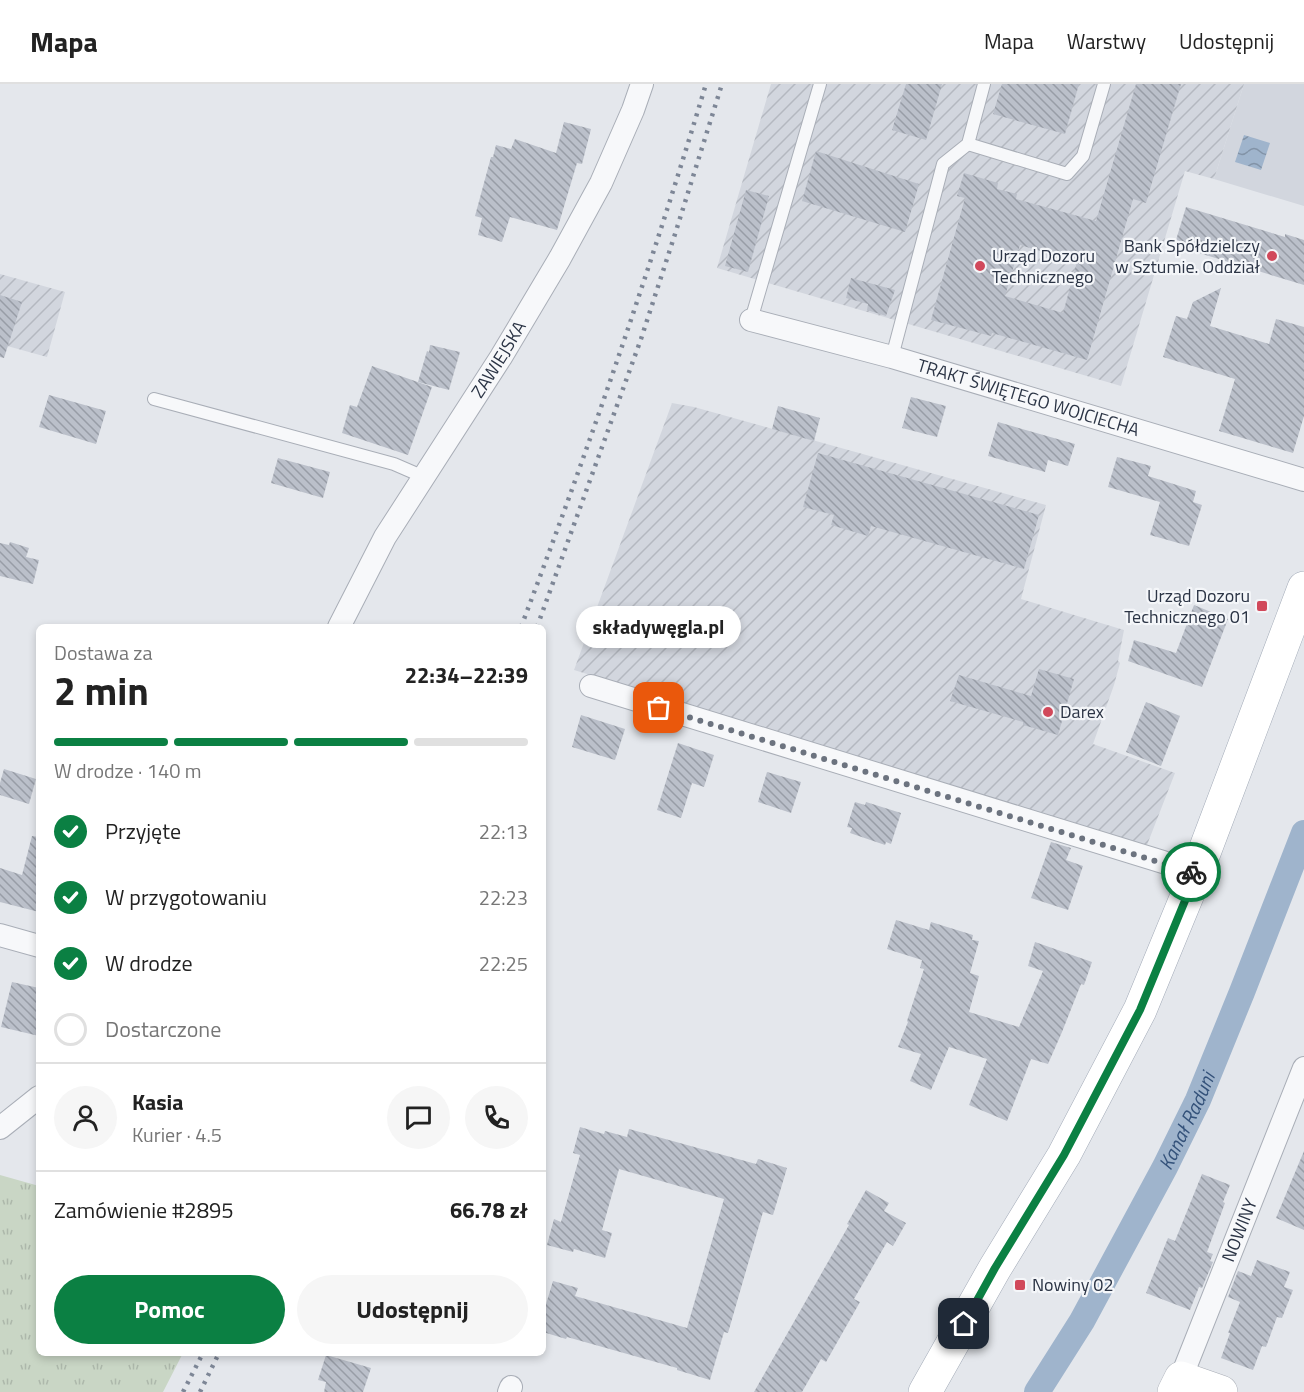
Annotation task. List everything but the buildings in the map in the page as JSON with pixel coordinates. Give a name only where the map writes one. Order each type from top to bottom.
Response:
[{"type":"main road","points":[[925,1392],[995,1268],[1064,1155],[1140,1010],[1196,874],[1304,588]]},
{"type":"main road","points":[[1178,1385],[1221,1392]]},
{"type":"street","name":"ZAWIEJSKA","points":[[341,624],[385,537],[501,357],[570,239],[601,183],[642,84]]},
{"type":"street","name":"TRAKT ŚWIĘTEGO WOJCIECHA","points":[[751,320],[892,357],[1304,480]]},
{"type":"street","points":[[591,686],[1196,874]]},
{"type":"street","points":[[0,935],[36,945]]},
{"type":"street","name":"NOWINY","points":[[1178,1385],[1304,1068]]},
{"type":"street","points":[[0,1128],[36,1099]]},
{"type":"lane","points":[[751,320],[820,84]]},
{"type":"lane","points":[[892,357],[943,164],[968,144],[984,84]]},
{"type":"lane","points":[[968,144],[1067,174],[1083,156],[1104,84]]},
{"type":"lane","points":[[154,399],[394,464],[424,477]]},
{"type":"shaded area","points":[[771,84],[1244,84],[1214,179],[1185,171],[1121,386],[717,268]]},
{"type":"shaded area","points":[[1244,84],[1304,84],[1304,206],[1214,179]]},
{"type":"shaded area","points":[[0,274],[65,292],[47,357],[0,344]]},
{"type":"shaded area","points":[[672,403],[694,407],[1046,505],[1021,599],[1124,630],[1118,661],[1120,663],[1093,744],[1175,773],[1147,845],[574,670]]},
{"type":"green space","points":[[0,1175],[36,1185],[36,1356],[181,1356],[163,1392],[0,1392]]},
{"type":"water","points":[[1244,135],[1270,143],[1261,170],[1235,162]]},
{"type":"waterway","name":"Kanał Raduni","points":[[1037,1392],[1082,1321],[1165,1167],[1198,1100],[1304,833]]},
{"type":"railway","points":[[522,624],[618,357],[706,84]]},
{"type":"railway","points":[[538,624],[641,339],[722,84]]},
{"type":"railway","points":[[183,1392],[201,1356]]},
{"type":"railway","points":[[200,1392],[218,1356]]},
{"type":"way so far","points":[[659,708],[1191,872]]},
{"type":"place","name":"Bank Spółdzielczy w Sztumie. Oddział","points":[[1272,256]]},
{"type":"place","name":"Urząd Dozoru Technicznego","points":[[980,266]]},
{"type":"place","name":"Urząd Dozoru Technicznego 01","points":[[1262,606]]},
{"type":"place","name":"składywęgla.pl","points":[[659,708]]},
{"type":"place","name":"Darex","points":[[1048,712]]},
{"type":"place","name":"Nowiny 02","points":[[1020,1285]]},
{"type":"route","points":[[964,1324],[995,1268],[1064,1155],[1140,1010],[1196,874],[1191,872]]}]
